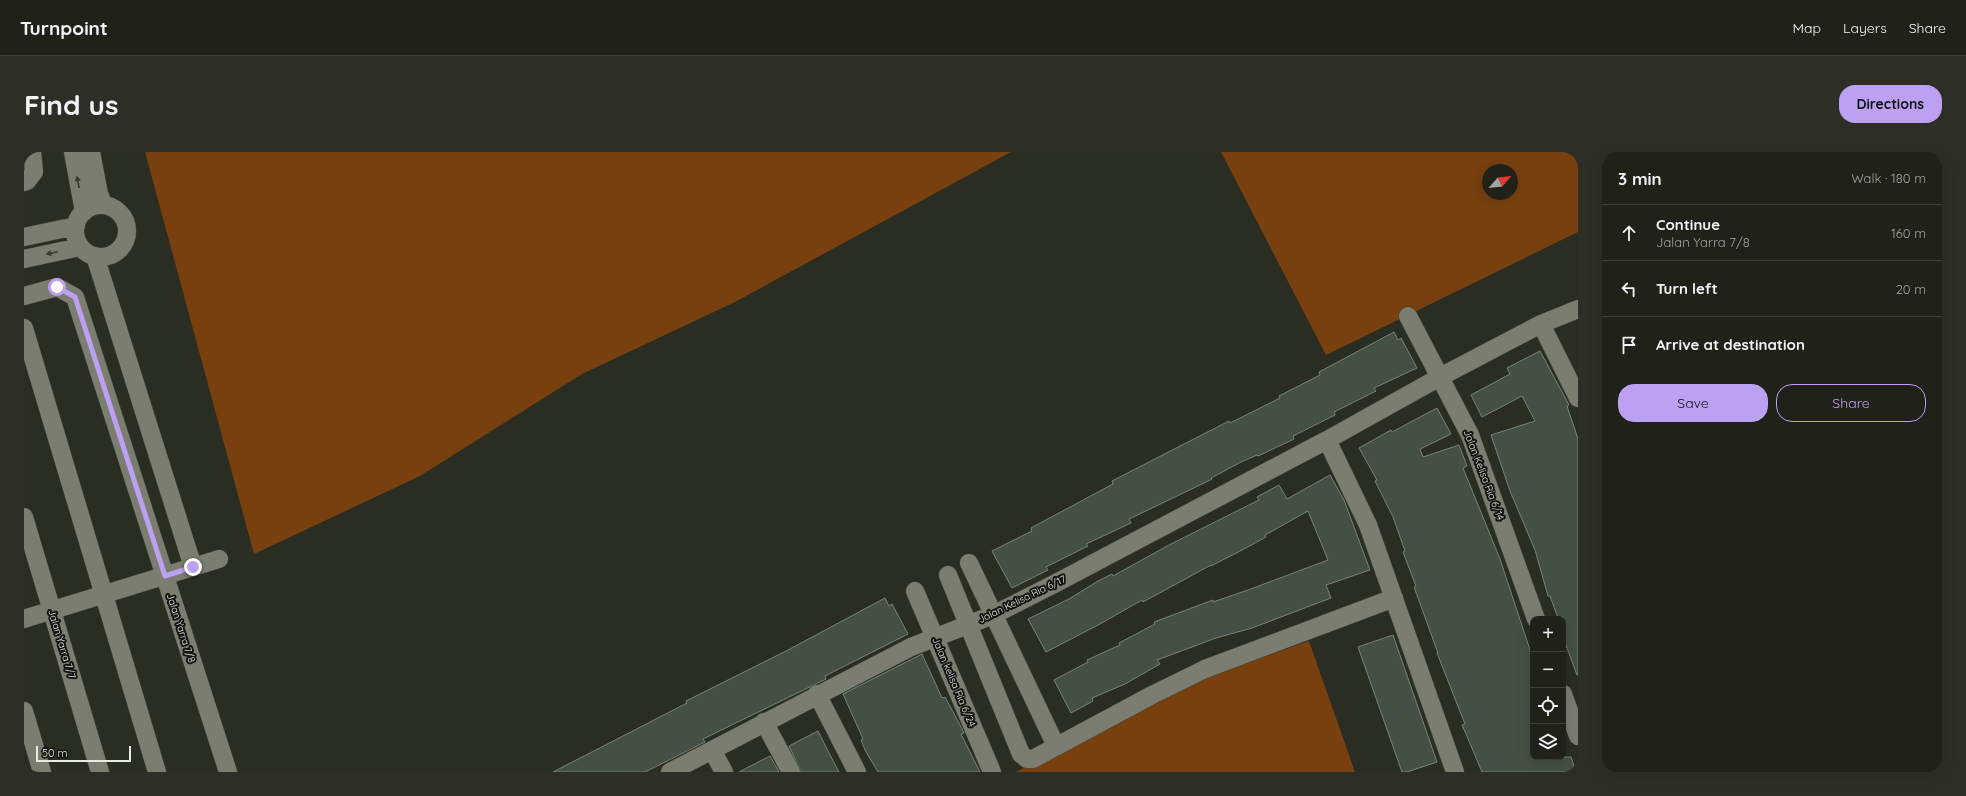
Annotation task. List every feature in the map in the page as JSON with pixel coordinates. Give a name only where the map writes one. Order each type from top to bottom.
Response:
[{"type":"street","points":[[24,182],[27,182],[34,172],[32,152]]},
{"type":"street","points":[[73,152],[80,219],[76,239],[88,252],[193,567]]},
{"type":"street","points":[[91,152],[99,194],[104,205]]},
{"type":"street","points":[[24,237],[80,219],[95,205],[104,205],[119,212],[124,219],[127,236],[119,251],[104,257],[88,252],[24,259]]},
{"type":"street","name":"Jalan Yarra 7/8","points":[[24,296],[57,287],[75,297],[228,772]]},
{"type":"street","name":"Jalan Kelisa Ria 6/17","points":[[670,772],[817,694],[934,636],[993,615],[1056,583],[1327,440],[1440,377],[1541,324],[1578,309]]},
{"type":"street","name":"Jalan Kelisa Ria 6/14","points":[[1408,316],[1470,435],[1535,616]]},
{"type":"street","points":[[1541,324],[1578,398]]},
{"type":"street","points":[[24,328],[157,772]]},
{"type":"street","points":[[1327,440],[1351,487],[1368,526],[1455,772]]},
{"type":"street","name":"Jalan Yarra 7/7","points":[[24,517],[100,772]]},
{"type":"street","points":[[24,619],[219,559]]},
{"type":"street","points":[[969,563],[1056,746]]},
{"type":"street","points":[[948,576],[1021,754],[1027,759],[1034,759],[1152,695],[1205,670],[1394,598]]},
{"type":"street","name":"Jalan kelisa Ria 6/24","points":[[914,591],[992,772]]},
{"type":"street","points":[[817,694],[856,772]]},
{"type":"street","points":[[1566,702],[1578,736]]},
{"type":"street","points":[[24,711],[42,772]]},
{"type":"street","points":[[764,722],[791,772]]},
{"type":"street","points":[[712,750],[724,772]]},
{"type":"shaded area","points":[[145,152],[1011,152],[735,302],[582,374],[420,476],[254,554]]},
{"type":"shaded area","points":[[1221,152],[1578,152],[1578,232],[1326,355]]},
{"type":"shaded area","points":[[1309,641],[1355,772],[1016,772],[1202,679]]},
{"type":"building","points":[[1394,332],[1398,340],[1401,338],[1417,368],[1374,388],[1376,391],[1334,412],[1335,415],[1293,436],[1294,439],[1258,456],[1257,455],[1241,462],[1211,478],[1212,479],[1129,519],[1131,523],[1086,544],[1088,546],[1046,567],[1048,570],[1012,588],[992,551],[1032,531],[1031,528],[1113,484],[1112,481],[1229,421],[1230,423],[1280,398],[1279,396],[1320,375],[1319,372]]},
{"type":"building","points":[[1540,351],[1569,405],[1567,406],[1578,439],[1578,675],[1566,645],[1566,616],[1557,616],[1550,596],[1548,596],[1535,550],[1510,491],[1491,435],[1535,421],[1522,396],[1482,417],[1471,395],[1510,374],[1507,368]]},
{"type":"building","points":[[1437,408],[1451,434],[1420,449],[1423,457],[1459,445],[1467,466],[1463,468],[1500,559],[1530,650],[1530,760],[1566,760],[1566,757],[1571,757],[1576,772],[1482,772],[1462,725],[1465,724],[1437,653],[1414,587],[1416,586],[1403,552],[1405,551],[1393,517],[1375,481],[1377,480],[1359,448],[1391,430],[1392,432]]},
{"type":"building","points":[[1330,475],[1344,500],[1370,570],[1326,585],[1331,598],[1252,628],[1216,638],[1157,660],[1160,664],[1125,684],[1092,698],[1093,701],[1071,713],[1054,680],[1088,662],[1087,660],[1120,645],[1119,643],[1155,624],[1154,622],[1213,600],[1213,602],[1248,590],[1328,560],[1308,511],[1265,535],[1266,537],[1244,549],[1143,602],[1142,600],[1046,652],[1028,619],[1069,599],[1098,581],[1112,574],[1113,576],[1169,545],[1259,500],[1257,497],[1279,485],[1287,499]]},
{"type":"building","points":[[885,598],[889,606],[892,604],[908,634],[825,676],[826,679],[703,739],[705,742],[645,772],[553,772],[687,703],[686,701],[788,650]]},
{"type":"building","points":[[1393,635],[1437,762],[1407,772],[1402,772],[1358,647]]},
{"type":"building","points":[[922,654],[942,698],[945,697],[964,733],[961,734],[980,772],[878,772],[866,752],[861,740],[863,739],[843,694]]},
{"type":"building","points":[[818,731],[839,772],[801,772],[789,746]]},
{"type":"building","points":[[770,756],[779,772],[739,772]]},
{"type":"route","points":[[57,287],[75,297],[165,576],[193,567]]}]
